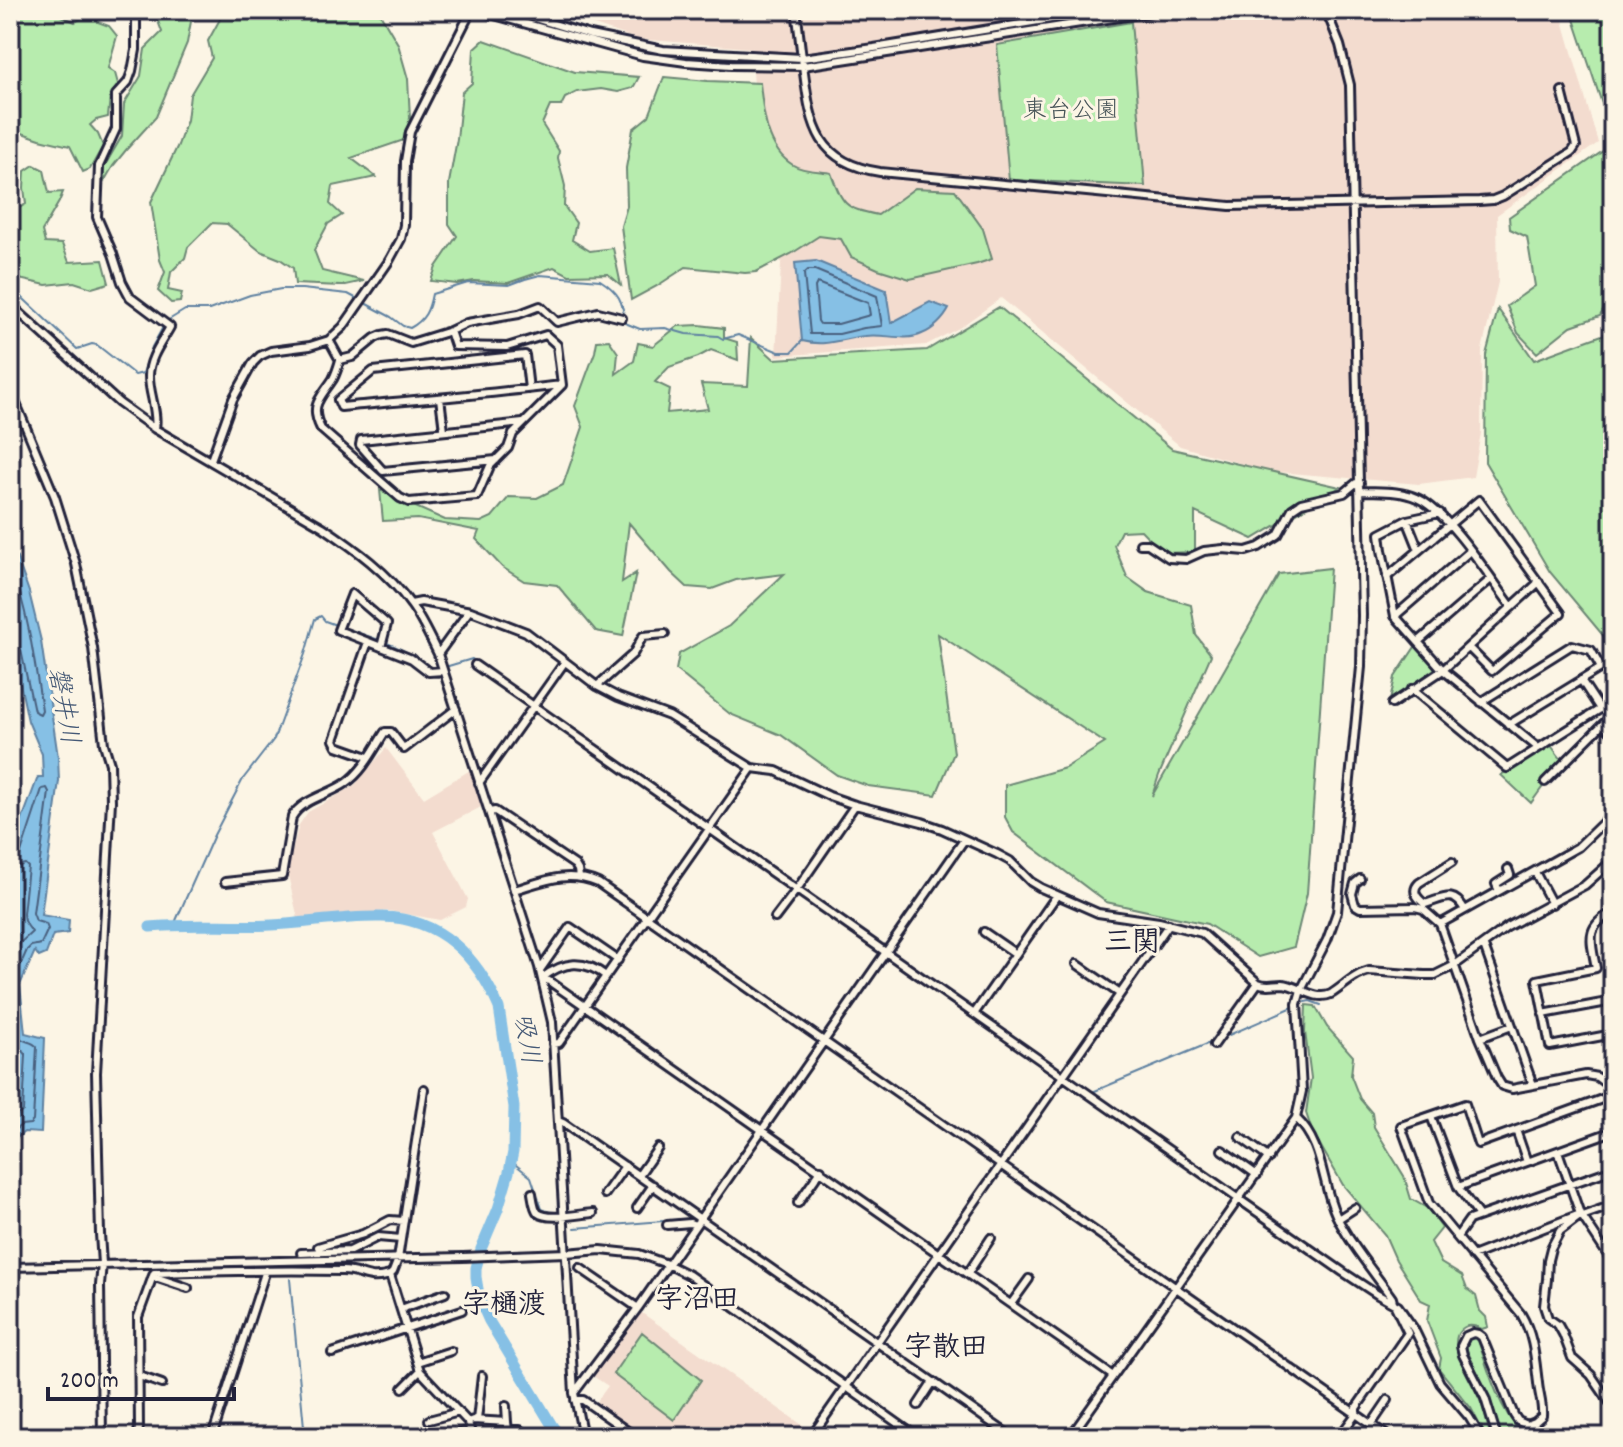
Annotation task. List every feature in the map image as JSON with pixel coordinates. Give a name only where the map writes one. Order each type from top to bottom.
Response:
[{"type":"street","points":[[136,10],[136,50],[132,71],[128,82],[116,95],[116,129],[99,166],[97,217],[130,297],[170,327],[150,365],[149,377],[157,420],[155,429]]},
{"type":"street","points":[[476,10],[643,56],[731,65],[803,62],[1165,10]]},
{"type":"street","points":[[508,10],[590,35],[663,50],[803,62],[1106,10]]},
{"type":"street","points":[[796,10],[809,112],[817,134],[841,159],[864,169],[1230,206],[1493,200],[1572,152],[1576,146],[1562,91]]},
{"type":"street","points":[[1070,1437],[1296,1118],[1302,1091],[1297,1004],[1337,912],[1361,667],[1360,487],[1350,85],[1340,45],[1326,10]]},
{"type":"street","points":[[211,460],[233,399],[253,363],[271,351],[329,340],[343,327],[389,261],[401,239],[404,225],[405,161],[410,132],[467,19]]},
{"type":"street","points":[[10,304],[119,403],[155,429],[345,542],[411,604],[438,654],[540,970],[552,1022],[574,1396],[583,1437]]},
{"type":"street","points":[[340,360],[352,357],[382,335],[388,334],[411,343],[467,323],[519,314],[540,306],[557,322],[598,312],[622,318]]},
{"type":"street","points":[[450,331],[455,346],[507,347],[549,336],[557,345],[562,385]]},
{"type":"street","points":[[329,340],[340,360],[337,372],[316,405],[316,417],[321,429],[400,498],[414,502],[477,496],[490,466],[508,448],[513,434],[562,385]]},
{"type":"street","points":[[529,389],[525,355],[373,371],[338,400],[341,407],[440,398],[529,389],[562,385]]},
{"type":"street","points":[[10,389],[55,497],[76,564],[93,648],[104,744],[110,764],[111,801],[96,1073],[102,1437]]},
{"type":"street","points":[[440,398],[444,430]]},
{"type":"street","points":[[496,460],[383,471],[360,445],[361,440],[525,423]]},
{"type":"street","points":[[1140,544],[1148,544],[1169,558],[1186,559],[1204,551],[1223,549],[1246,551],[1278,535],[1292,509],[1301,503],[1335,497],[1356,483],[1360,487],[1416,497],[1440,513],[1512,607]]},
{"type":"street","points":[[1387,577],[1479,500],[1561,613],[1492,671],[1468,647]]},
{"type":"street","points":[[1440,513],[1407,520],[1380,534],[1395,616],[1443,670],[1537,747]]},
{"type":"street","points":[[1407,520],[1419,550]]},
{"type":"street","points":[[1395,616],[1470,551]]},
{"type":"street","points":[[1418,642],[1491,579]]},
{"type":"street","points":[[1392,704],[1443,670],[1539,582]]},
{"type":"street","points":[[381,647],[387,624],[352,594],[338,630],[368,642],[412,659],[432,673],[443,671]]},
{"type":"street","points":[[411,604],[421,602],[469,611],[526,632],[597,686],[669,716],[752,768],[776,771],[855,805],[922,822],[1010,861],[1031,882],[1098,913],[1169,924],[1202,933],[1263,986],[1287,985],[1324,996],[1360,973],[1369,971],[1435,975],[1484,946],[1507,927],[1585,885],[1613,860]]},
{"type":"street","points":[[438,654],[469,611]]},
{"type":"street","points":[[597,686],[633,654],[643,636],[665,634]]},
{"type":"street","points":[[368,642],[334,740],[337,746],[368,757]]},
{"type":"street","points":[[1481,702],[1572,645],[1591,650],[1601,668]]},
{"type":"street","points":[[479,783],[564,663]]},
{"type":"street","points":[[1508,725],[1613,663]]},
{"type":"street","points":[[475,665],[1354,1280],[1393,1302],[1414,1329],[1440,1383],[1469,1417],[1481,1437]]},
{"type":"street","points":[[1581,680],[1600,709]]},
{"type":"street","points":[[1412,689],[1507,768],[1613,701]]},
{"type":"street","points":[[225,882],[282,876],[292,817],[297,809],[356,775],[385,732],[391,732],[404,749],[456,709]]},
{"type":"street","points":[[1545,782],[1613,716]]},
{"type":"street","points":[[1603,724],[1613,734]]},
{"type":"street","points":[[553,1044],[559,1043],[586,1006],[752,768]]},
{"type":"street","points":[[775,918],[855,805]]},
{"type":"street","points":[[489,812],[495,811],[575,865],[579,877]]},
{"type":"street","points":[[1440,924],[1578,847],[1613,814]]},
{"type":"street","points":[[574,1396],[964,840]]},
{"type":"street","points":[[1452,862],[1415,886],[1414,892],[1425,904],[1442,897],[1452,897],[1465,910]]},
{"type":"street","points":[[1499,891],[1496,884],[1510,875],[1508,869]]},
{"type":"street","points":[[1535,872],[1552,904]]},
{"type":"street","points":[[514,890],[561,877],[579,877],[598,883],[1389,1437]]},
{"type":"street","points":[[1360,879],[1355,883],[1352,894],[1355,905],[1360,908],[1415,907],[1423,909],[1440,924],[1480,1038],[1502,1086],[1512,1089],[1586,1075],[1597,1077],[1613,1092],[1478,1144],[1465,1104],[1401,1126],[1429,1203],[1521,1314],[1533,1342],[1543,1406],[1542,1416],[1527,1425],[1518,1421],[1499,1382],[1485,1342],[1473,1333],[1466,1336],[1461,1346],[1485,1398],[1497,1437]]},
{"type":"street","points":[[974,1014],[1057,895]]},
{"type":"street","points":[[1613,912],[1599,919],[1593,927],[1591,940],[1596,968],[1537,980],[1550,1046],[1613,1034]]},
{"type":"street","points":[[821,1437],[812,1434],[1169,924]]},
{"type":"street","points":[[540,970],[570,927],[618,960]]},
{"type":"street","points":[[984,932],[1016,954]]},
{"type":"street","points":[[1484,946],[1533,1085]]},
{"type":"street","points":[[542,978],[571,963],[586,964],[606,976]]},
{"type":"street","points":[[1077,964],[1120,994]]},
{"type":"street","points":[[542,978],[1113,1376]]},
{"type":"street","points":[[1214,1045],[1258,983]]},
{"type":"street","points":[[1543,1014],[1613,1001]]},
{"type":"street","points":[[1480,1038],[1512,1026]]},
{"type":"street","points":[[137,1437],[138,1317],[154,1273],[350,1271],[377,1279],[393,1272],[398,1259],[424,1089]]},
{"type":"street","points":[[1431,1116],[1458,1187],[1479,1216]]},
{"type":"street","points":[[1296,1118],[1317,1148],[1338,1219],[1392,1298],[1408,1333],[1339,1437]]},
{"type":"street","points":[[558,1121],[1012,1437]]},
{"type":"street","points":[[1516,1130],[1527,1162]]},
{"type":"street","points":[[1458,1187],[1613,1131]]},
{"type":"street","points":[[1240,1137],[1269,1158]]},
{"type":"street","points":[[639,1175],[658,1148]]},
{"type":"street","points":[[1222,1150],[1257,1175]]},
{"type":"street","points":[[1558,1151],[1581,1215],[1613,1263]]},
{"type":"street","points":[[605,1194],[625,1166]]},
{"type":"street","points":[[1457,1237],[1469,1220],[1613,1169]]},
{"type":"street","points":[[798,1203],[821,1170]]},
{"type":"street","points":[[637,1208],[653,1185]]},
{"type":"street","points":[[532,1193],[539,1213],[552,1217],[593,1213]]},
{"type":"street","points":[[1472,1256],[1613,1205]]},
{"type":"street","points":[[1338,1219],[1355,1208]]},
{"type":"street","points":[[1581,1215],[1560,1231],[1551,1248],[1544,1306],[1548,1318],[1558,1325],[1563,1334],[1572,1358],[1591,1375],[1613,1407]]},
{"type":"street","points":[[318,1247],[363,1234],[390,1220],[404,1221]]},
{"type":"street","points":[[667,1225],[698,1221]]},
{"type":"street","points":[[301,1253],[350,1251],[378,1237],[401,1239]]},
{"type":"street","points":[[968,1273],[991,1238]]},
{"type":"street","points":[[10,1267],[623,1251],[667,1264],[689,1275],[917,1437]]},
{"type":"street","points":[[580,1268],[638,1308]]},
{"type":"street","points":[[212,1437],[266,1270]]},
{"type":"street","points":[[390,1275],[420,1371],[468,1422],[471,1435]]},
{"type":"street","points":[[152,1278],[188,1288]]},
{"type":"street","points":[[1011,1304],[1029,1279]]},
{"type":"street","points":[[401,1309],[445,1293]]},
{"type":"street","points":[[332,1353],[462,1310]]},
{"type":"street","points":[[417,1362],[451,1351]]},
{"type":"street","points":[[403,1388],[420,1371]]},
{"type":"street","points":[[139,1376],[162,1384]]},
{"type":"street","points":[[477,1420],[482,1376]]},
{"type":"street","points":[[918,1405],[933,1382]]},
{"type":"street","points":[[574,1396],[636,1437]]},
{"type":"street","points":[[1371,1425],[1388,1400]]},
{"type":"street","points":[[506,1406],[508,1430],[520,1430]]},
{"type":"street","points":[[429,1420],[459,1412]]},
{"type":"street","points":[[468,1422],[507,1422]]},
{"type":"street","points":[[446,1437],[463,1432],[471,1435]]},
{"type":"shaded area","points":[[548,10],[1560,10],[1598,143],[1497,215],[1498,282],[1482,350],[1481,433],[1473,477],[1419,484],[1267,471],[1180,446],[1001,298],[959,328],[926,345],[776,356],[785,191],[757,121],[751,48],[637,39]]},
{"type":"shaded area","points":[[386,748],[424,798],[472,769],[483,806],[433,832],[468,899],[466,907],[440,920],[389,911],[298,919],[287,871],[299,825],[308,812],[354,786]]},
{"type":"shaded area","points":[[639,1311],[808,1429],[803,1437],[640,1437],[594,1405],[608,1386],[593,1376]]},
{"type":"green space","points":[[59,10],[62,16],[75,22],[92,10],[99,10],[98,22],[109,26],[117,36],[108,68],[115,73],[118,84],[110,97],[108,117],[90,125],[103,146],[90,169],[83,172],[70,146],[10,129],[10,12]]},
{"type":"green space","points":[[154,10],[191,10],[187,43],[156,117],[113,166],[102,185],[104,167],[122,136],[124,104],[141,76],[145,49],[162,32]]},
{"type":"green space","points":[[225,10],[378,10],[398,44],[408,79],[410,118],[404,140],[351,158],[376,177],[333,186],[330,204],[342,215],[328,224],[314,250],[322,271],[364,281],[341,286],[295,284],[293,268],[260,251],[227,224],[212,223],[188,247],[185,258],[171,272],[168,290],[182,293],[180,302],[171,303],[158,291],[165,272],[160,260],[151,202],[178,145],[187,120],[190,95],[212,58],[208,41]]},
{"type":"green space","points":[[1571,10],[1613,10],[1613,137]]},
{"type":"green space","name":"東台公園","points":[[1131,22],[1145,186],[1009,180],[997,45]]},
{"type":"green space","points":[[484,40],[575,72],[639,77],[633,88],[618,92],[601,89],[577,92],[565,98],[561,106],[550,106],[542,124],[559,151],[565,186],[564,206],[576,223],[572,240],[590,251],[613,248],[621,285],[608,274],[569,275],[554,267],[508,283],[431,281],[436,267],[457,236],[449,224],[449,183],[462,92],[472,83],[474,49]]},
{"type":"green space","points":[[664,77],[760,83],[768,128],[777,149],[797,167],[831,173],[842,199],[858,210],[878,215],[915,188],[955,190],[983,229],[992,259],[910,279],[851,257],[841,239],[819,236],[756,272],[686,267],[631,300],[621,226],[627,206],[626,168],[633,129],[649,116]]},
{"type":"green space","points":[[1613,144],[1613,293],[1600,316],[1571,326],[1537,353],[1518,333],[1507,306],[1535,286],[1527,237],[1510,229],[1509,217]]},
{"type":"green space","points":[[34,165],[44,170],[49,193],[63,192],[42,231],[45,243],[62,244],[69,262],[103,260],[109,283],[92,288],[74,282],[46,285],[10,277],[10,213],[26,204],[25,171]]},
{"type":"green space","points":[[999,307],[1172,449],[1340,487],[1253,539],[1195,512],[1195,552],[1163,553],[1141,530],[1121,531],[1114,545],[1127,577],[1148,592],[1191,605],[1196,635],[1211,655],[1152,796],[1279,574],[1330,568],[1307,893],[1294,947],[1258,957],[1207,924],[1106,902],[1013,832],[1005,817],[1005,785],[1065,768],[1105,743],[938,634],[954,753],[936,795],[868,786],[837,775],[781,735],[730,714],[676,670],[679,654],[729,626],[784,574],[736,580],[712,589],[687,587],[629,523],[622,582],[636,573],[623,636],[596,631],[557,585],[524,581],[502,567],[476,539],[479,531],[418,519],[383,521],[380,490],[445,520],[481,522],[492,517],[509,497],[537,498],[563,485],[583,427],[575,406],[597,341],[609,340],[618,353],[616,374],[634,361],[638,343],[653,346],[678,326],[724,328],[724,338],[737,342],[738,360],[711,350],[669,367],[655,382],[670,389],[667,413],[708,409],[701,384],[748,386],[751,338],[774,359],[927,350]]},
{"type":"green space","points":[[1498,309],[1534,360],[1613,331],[1613,645],[1550,572],[1485,462],[1486,355]]},
{"type":"green space","points":[[1417,644],[1437,667],[1390,701],[1395,677]]},
{"type":"green space","points":[[1549,743],[1562,760],[1531,803],[1501,775]]},
{"type":"green space","points":[[1306,1005],[1315,1006],[1327,1027],[1353,1056],[1351,1076],[1360,1099],[1372,1113],[1374,1127],[1404,1176],[1411,1199],[1427,1208],[1442,1228],[1431,1242],[1441,1263],[1462,1276],[1486,1317],[1488,1327],[1465,1327],[1460,1331],[1456,1346],[1482,1405],[1491,1437],[1486,1437],[1471,1408],[1439,1369],[1441,1358],[1427,1321],[1430,1304],[1421,1300],[1396,1260],[1385,1235],[1343,1185],[1312,1131],[1306,1113],[1311,1078],[1305,1032]]},
{"type":"green space","points":[[642,1332],[701,1380],[674,1420],[613,1374]]},
{"type":"green space","points":[[1469,1339],[1478,1340],[1494,1387],[1512,1421],[1519,1429],[1532,1432],[1537,1437],[1502,1437],[1491,1402],[1467,1350]]},
{"type":"water","points":[[816,261],[886,290],[891,323],[930,302],[949,309],[934,327],[915,336],[872,335],[834,342],[802,341],[795,263]]},
{"type":"water","points":[[10,546],[29,592],[41,641],[58,757],[59,781],[41,915],[69,920],[68,933],[53,935],[46,954],[39,957],[35,951],[20,985],[25,1033],[45,1038],[41,1133],[24,1132],[12,1142],[10,1151],[10,864],[19,828],[38,777],[43,777],[42,754],[28,721],[10,636]]},
{"type":"waterway","points":[[167,321],[185,310],[209,310],[250,295],[281,289],[302,289],[348,294],[410,328],[426,314],[432,294],[468,283],[509,285],[540,275],[600,280],[619,298],[625,323],[640,329],[665,328],[723,339],[738,335],[779,352],[792,352],[802,341]]},
{"type":"waterway","points":[[10,286],[77,349],[97,345],[135,375],[143,373],[163,327]]},
{"type":"waterway","points":[[174,925],[243,779],[274,739],[315,619],[321,616],[336,625]]},
{"type":"waterway","points":[[342,627],[393,646],[420,661]]},
{"type":"waterway","points":[[445,667],[472,659],[709,824]]},
{"type":"waterway","points":[[714,828],[768,866]]},
{"type":"waterway","name":"吸川","points":[[150,927],[272,925],[382,917],[422,924],[439,933],[468,957],[480,972],[499,1008],[514,1107],[513,1152],[509,1172],[476,1268],[480,1301],[489,1321],[561,1437]]},
{"type":"waterway","points":[[1305,1002],[1321,1005]]},
{"type":"waterway","points":[[1222,1038],[1293,1007]]},
{"type":"waterway","points":[[1090,1093],[1212,1042]]},
{"type":"waterway","points":[[511,1161],[531,1177],[542,1209],[549,1212]]},
{"type":"waterway","points":[[575,1228],[676,1220]]},
{"type":"waterway","points":[[290,1279],[304,1427],[302,1437]]},
{"type":"waterway","points":[[547,1437],[553,1427]]},
{"type":"district","name":"三関","points":[[1132,945]]},
{"type":"district","name":"字沼田","points":[[697,1302]]},
{"type":"district","name":"字樋渡","points":[[504,1307]]},
{"type":"district","name":"字散田","points":[[946,1350]]},
{"type":"water label","name":"磐井川","points":[[62,706]]}]
